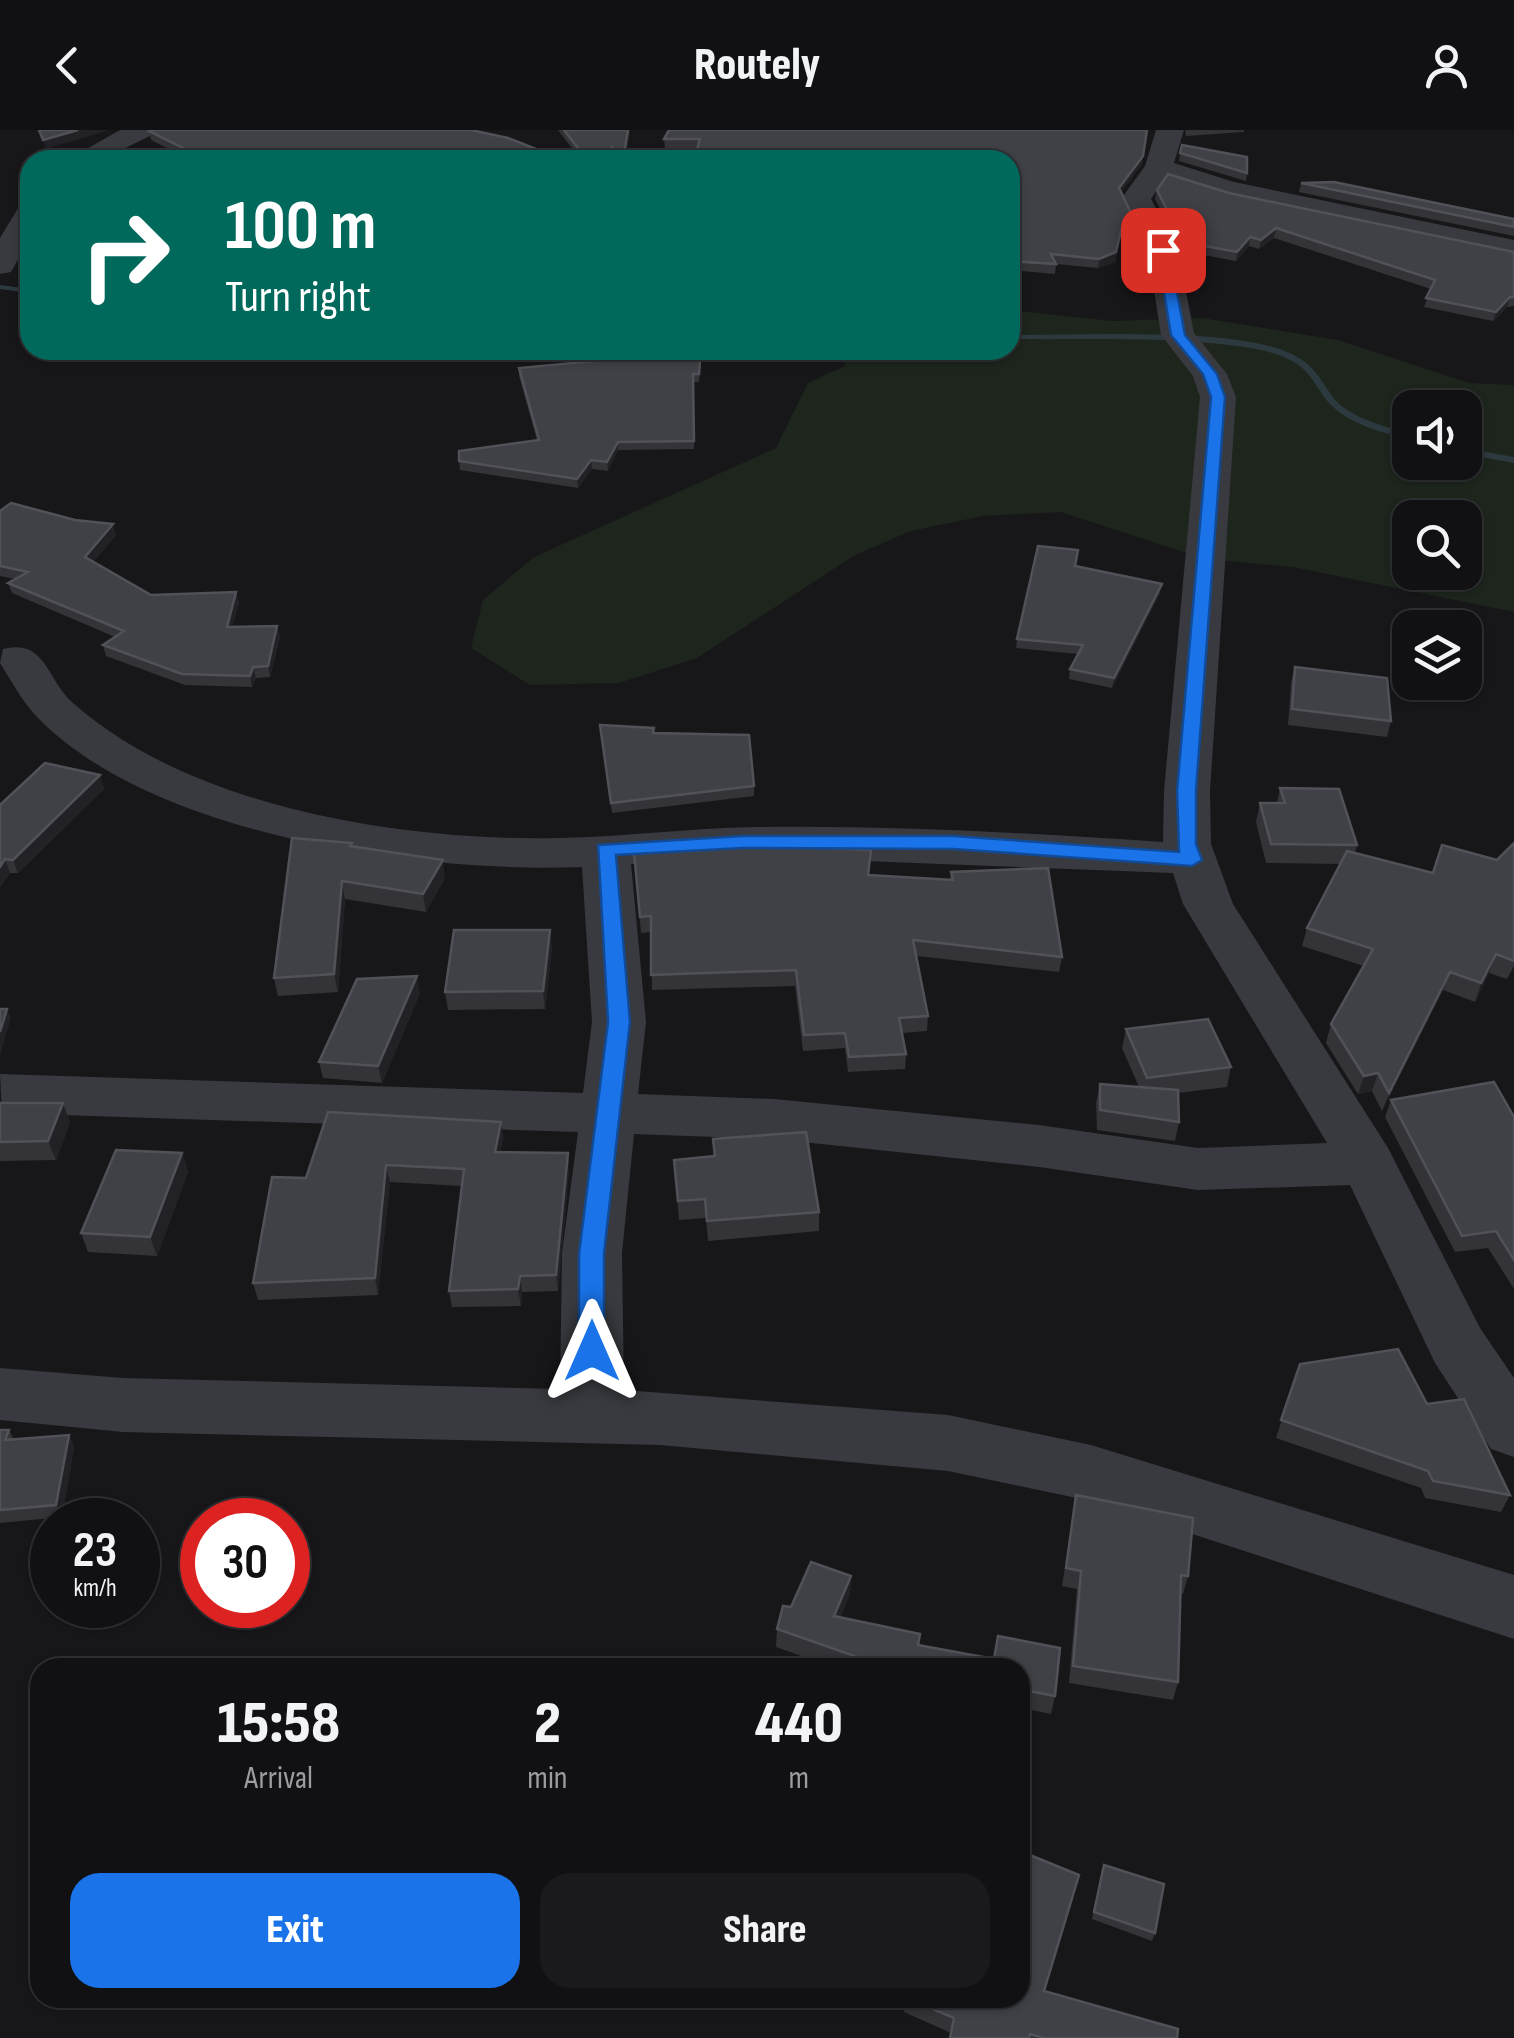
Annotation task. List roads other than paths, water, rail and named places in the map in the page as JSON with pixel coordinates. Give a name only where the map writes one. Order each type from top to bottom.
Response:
[{"type":"street","points":[[98,150],[148,130]]},
{"type":"street","points":[[1170,130],[1158,167],[1136,199],[1163,250],[1181,342],[1210,374],[1218,397],[1186,844],[1208,904],[1368,1163],[1457,1344],[1514,1430]]},
{"type":"street","points":[[1158,167],[1228,189],[1514,249]]},
{"type":"street","points":[[0,264],[20,228]]},
{"type":"street","points":[[18,658],[56,712],[125,759],[226,806],[343,836],[528,852],[742,842],[953,842],[1192,860]]},
{"type":"street","points":[[592,1416],[592,1254],[605,1113],[619,1022],[605,849]]},
{"type":"street","points":[[2,1094],[774,1119],[1039,1146],[1198,1169],[1368,1163]]},
{"type":"street","points":[[0,1394],[123,1405],[660,1418],[948,1443],[1091,1473],[1514,1607]]},
{"type":"waterway","points":[[0,287],[20,290]]},
{"type":"waterway","points":[[1020,337],[1197,339],[1268,349],[1302,363],[1347,413],[1392,431]]},
{"type":"waterway","points":[[1482,454],[1514,460]]}]
